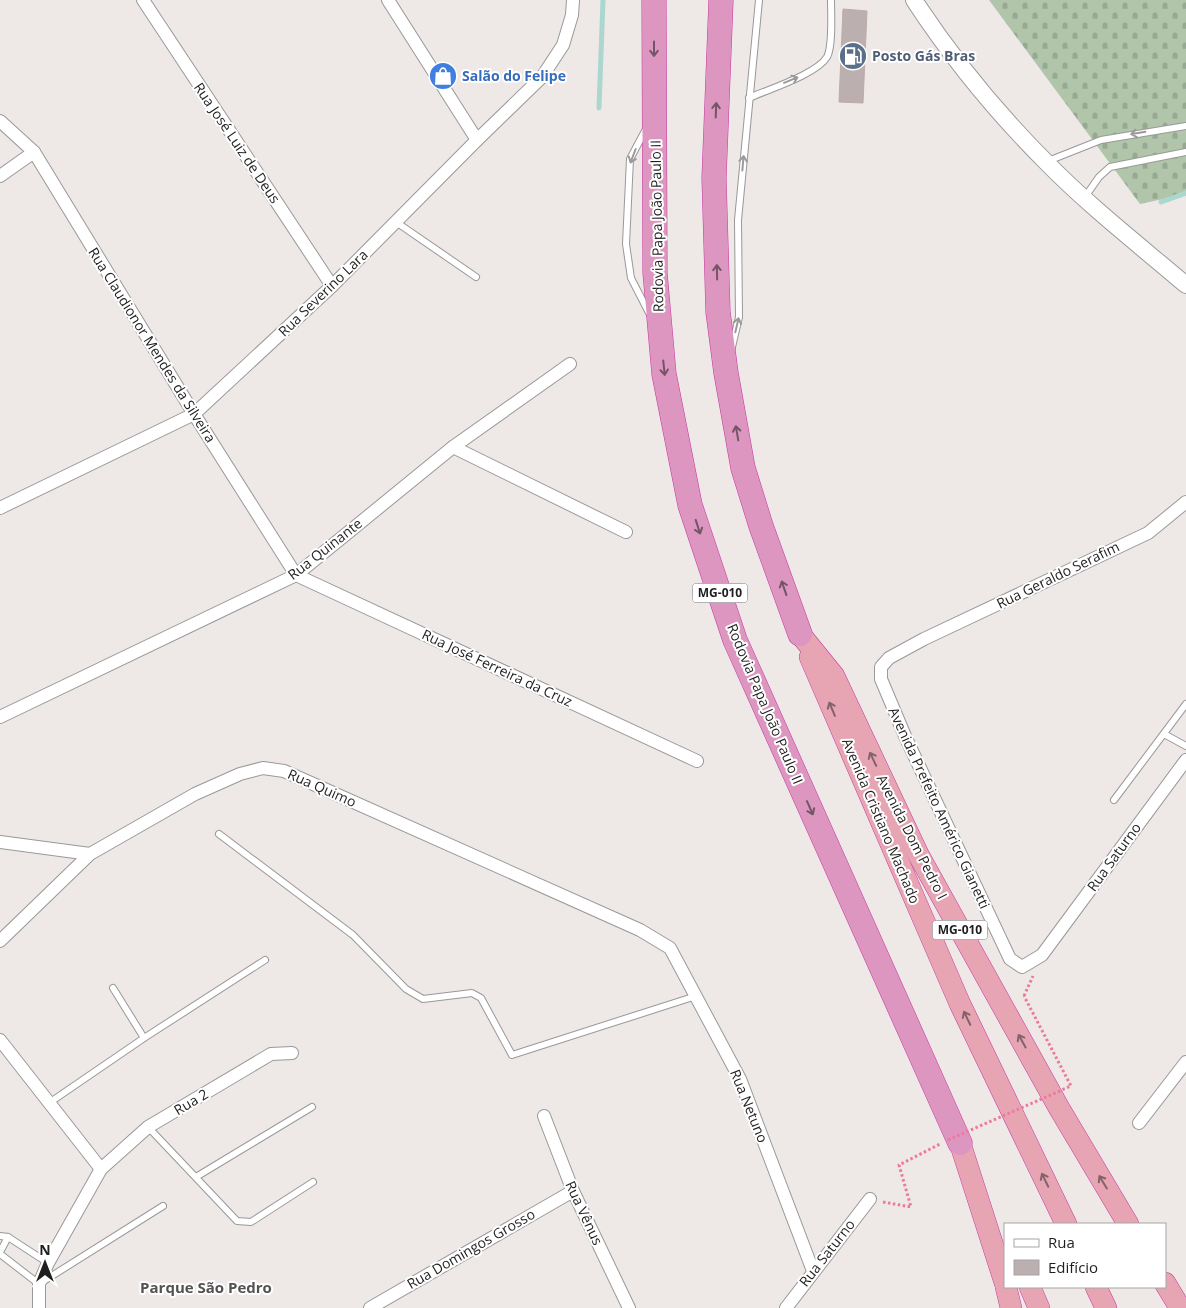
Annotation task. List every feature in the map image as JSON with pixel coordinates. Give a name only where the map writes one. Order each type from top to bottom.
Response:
[{"type":"highway","name":"Rodovia Papa João Paulo II","points":[[654,0],[655,273],[664,374],[690,505],[735,640],[949,1143]]},
{"type":"highway","name":"MG-010","points":[[721,0],[714,178],[718,312],[726,373],[743,468],[761,526],[800,634]]},
{"type":"highway","name":"Avenida Cristiano Machado","points":[[800,634],[960,1004],[1066,1223]]},
{"type":"highway","name":"Avenida Dom Pedro I","points":[[800,634],[834,676],[918,854],[1059,1108],[1127,1223]]},
{"type":"highway","name":"MG-010","points":[[949,1143],[1004,1280]]},
{"type":"highway","points":[[949,1143],[1004,1230]]},
{"type":"highway","points":[[1166,1285],[1180,1308]]},
{"type":"highway","points":[[1006,1288],[1011,1308]]},
{"type":"highway","points":[[1030,1288],[1039,1308]]},
{"type":"highway","points":[[1096,1288],[1106,1308]]},
{"type":"street","name":"Rua José Luiz de Deus","points":[[143,0],[332,286]]},
{"type":"street","points":[[388,0],[477,140]]},
{"type":"street","name":"Rua Severino Lara","points":[[0,508],[194,414],[332,286],[477,140],[542,78],[563,45],[572,15],[573,0]]},
{"type":"street","points":[[914,0],[978,87],[1046,162],[1084,198],[1186,285]]},
{"type":"street","name":"Rua Claudionor Mendes da Silveira","points":[[0,121],[34,152],[194,414],[296,575]]},
{"type":"street","points":[[0,176],[34,152]]},
{"type":"street","name":"Rua Quinante","points":[[0,717],[296,575],[453,447],[570,364]]},
{"type":"street","points":[[453,447],[626,532]]},
{"type":"street","name":"Rua Geraldo Serafim","points":[[924,639],[1148,533],[1186,502]]},
{"type":"street","name":"Rua José Ferreira da Cruz","points":[[296,575],[697,760]]},
{"type":"street","name":"Avenida Prefeito Américo Gianetti","points":[[924,639],[889,658],[881,667],[881,679],[905,736],[1010,960],[1022,967],[1042,955]]},
{"type":"street","name":"Rua Saturno","points":[[1042,955],[1185,766]]},
{"type":"street","name":"Rua Quimo","points":[[0,941],[90,854],[195,794],[240,774],[263,768],[284,771],[640,930],[670,948]]},
{"type":"street","points":[[0,842],[90,854]]},
{"type":"street","name":"Rua Netuno","points":[[670,948],[740,1080],[813,1271]]},
{"type":"street","points":[[0,1040],[101,1169]]},
{"type":"street","name":"Rua 2","points":[[39,1284],[48,1263],[101,1169],[148,1127],[271,1054],[292,1053]]},
{"type":"street","points":[[1138,1123],[1186,1062]]},
{"type":"street","name":"Rua Vênus","points":[[544,1116],[573,1191],[630,1308]]},
{"type":"street","name":"Rua Domingos Grosso","points":[[370,1308],[573,1191]]},
{"type":"street","name":"Rua Saturno","points":[[786,1308],[870,1200]]},
{"type":"street","points":[[39,1284],[40,1308]]},
{"type":"lane","name":"MG-010","points":[[726,373],[739,317],[738,220],[759,0]]},
{"type":"lane","points":[[750,98],[802,76],[820,66],[828,56],[831,36],[831,0]]},
{"type":"lane","points":[[1046,162],[1102,140],[1186,126]]},
{"type":"lane","points":[[1084,198],[1099,177],[1110,167],[1186,152]]},
{"type":"lane","points":[[396,222],[476,278]]},
{"type":"lane","points":[[1114,800],[1186,704]]},
{"type":"lane","points":[[1164,734],[1186,746]]},
{"type":"lane","points":[[219,834],[353,935],[406,989],[423,999],[472,993],[481,998],[512,1056],[696,996]]},
{"type":"lane","points":[[49,1103],[144,1038],[265,960]]},
{"type":"lane","points":[[113,988],[144,1038]]},
{"type":"lane","points":[[196,1177],[312,1107]]},
{"type":"lane","points":[[148,1127],[237,1221],[251,1222],[313,1182]]},
{"type":"lane","points":[[8,1237],[0,1253],[39,1284],[163,1206]]},
{"type":"lane","points":[[0,1236],[8,1237],[48,1263]]},
{"type":"path","points":[[870,1200],[911,1207],[899,1165],[1071,1086],[1024,996]]},
{"type":"green space","points":[[989,0],[1186,0],[1186,194],[1140,204]]},
{"type":"building","name":"Posto Gás Bras","points":[[843,9],[867,11],[863,103],[839,102]]},
{"type":"waterway","points":[[599,108],[603,0]]},
{"type":"waterway","points":[[1161,202],[1186,193]]},
{"type":"place","name":"Posto Gás Bras","points":[[853,56]]},
{"type":"place","name":"Salão do Felipe","points":[[443,76]]},
{"type":"district","name":"Parque São Pedro","points":[[206,1288]]}]
